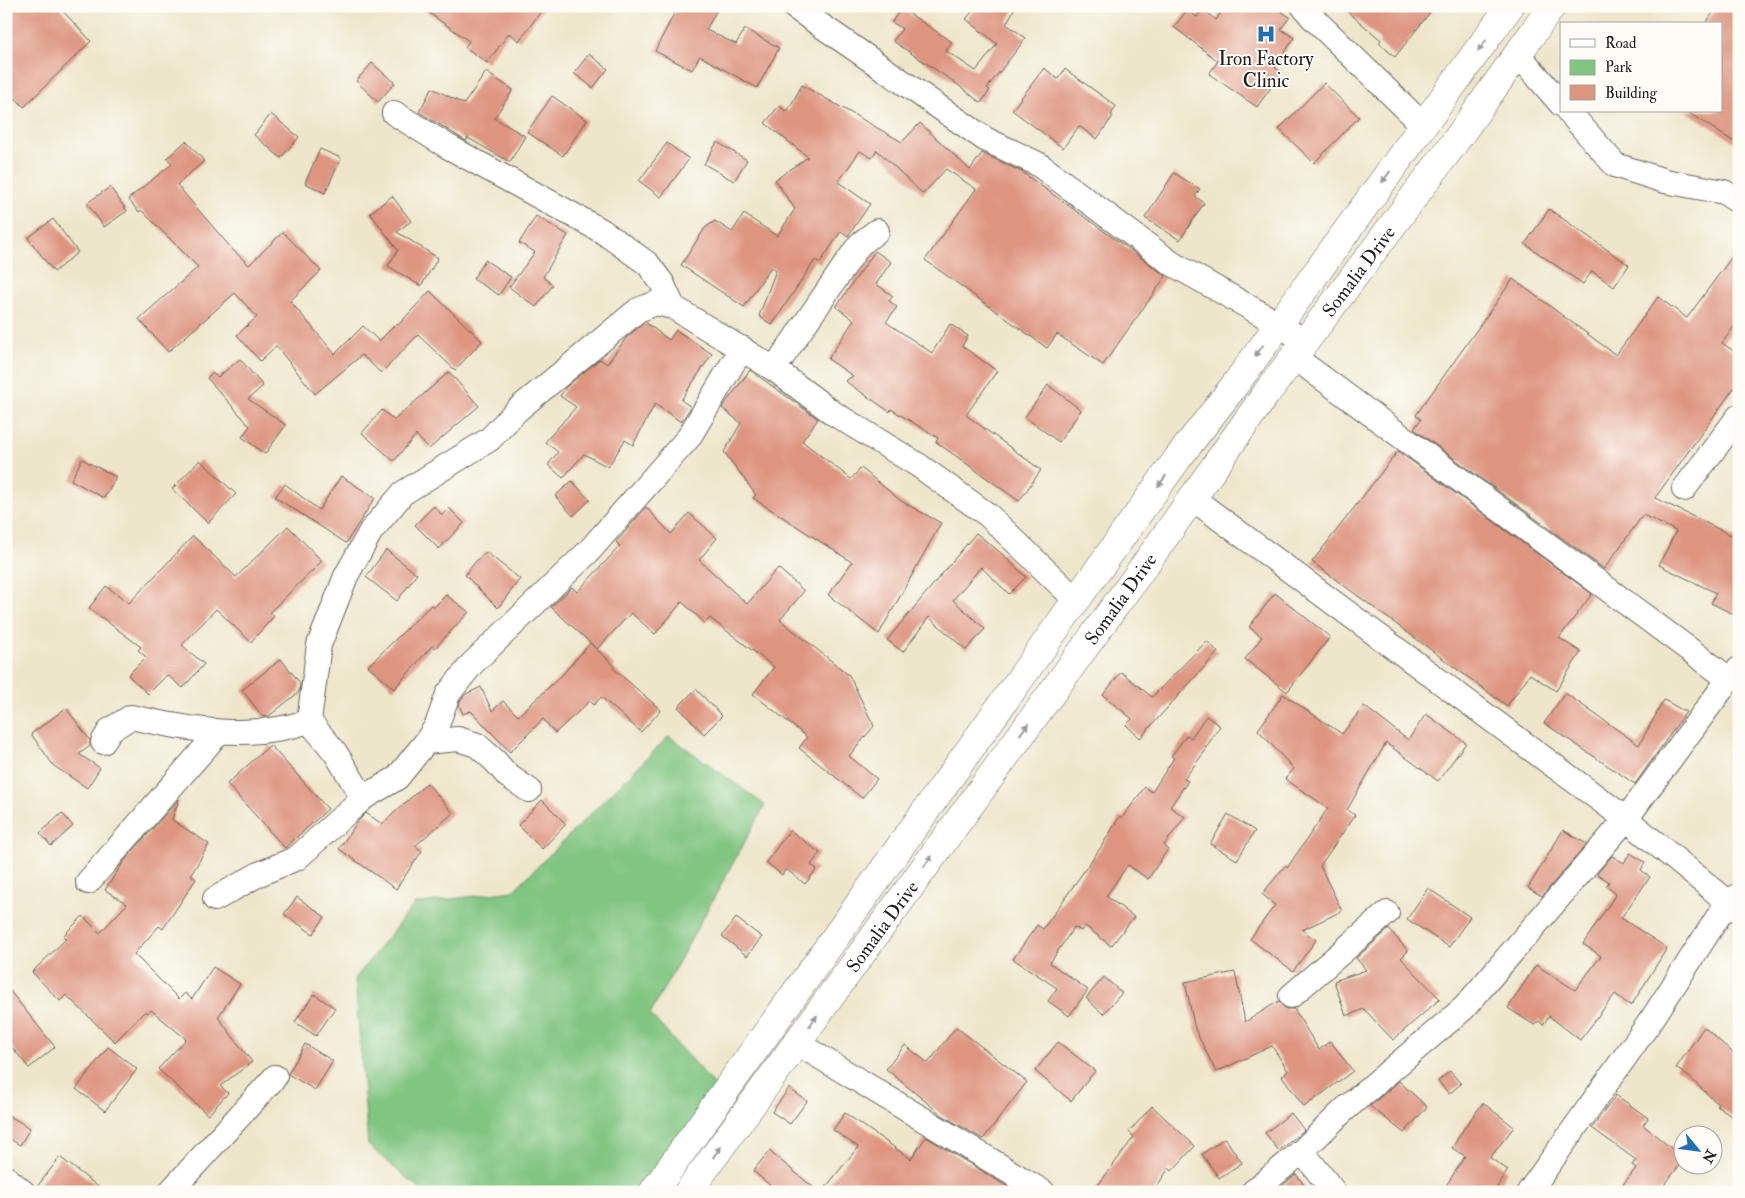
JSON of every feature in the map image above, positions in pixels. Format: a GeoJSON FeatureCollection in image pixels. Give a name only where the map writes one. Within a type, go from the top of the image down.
{"type":"FeatureCollection","features":[{"type":"Feature","properties":{"kind":"main road","name":"Somalia Drive"},"geometry":{"type":"LineString","coordinates":[[653,1192],[1178,458],[1279,324],[1510,6]]}},
{"type":"Feature","properties":{"kind":"main road","name":"Somalia Drive"},"geometry":{"type":"LineString","coordinates":[[688,1192],[1552,6]]}},
{"type":"Feature","properties":{"kind":"street"},"geometry":{"type":"LineString","coordinates":[[793,6],[985,139],[1038,164],[1171,263],[1279,324],[1300,350],[1734,674],[1626,819],[1464,1008],[1344,1110],[1302,1151],[1253,1192]]}},
{"type":"Feature","properties":{"kind":"street"},"geometry":{"type":"LineString","coordinates":[[1303,6],[1312,18],[1424,126]]}},
{"type":"Feature","properties":{"kind":"street"},"geometry":{"type":"LineString","coordinates":[[1518,54],[1560,103]]}},
{"type":"Feature","properties":{"kind":"street"},"geometry":{"type":"LineString","coordinates":[[1569,112],[1614,165],[1665,181],[1724,192],[1739,202]]}},
{"type":"Feature","properties":{"kind":"street"},"geometry":{"type":"LineString","coordinates":[[394,113],[447,146],[602,231],[648,264],[662,283],[673,307]]}},
{"type":"Feature","properties":{"kind":"street"},"geometry":{"type":"LineString","coordinates":[[774,369],[859,245],[876,231]]}},
{"type":"Feature","properties":{"kind":"street"},"geometry":{"type":"LineString","coordinates":[[364,798],[335,752],[309,722],[319,645],[346,576],[371,531],[403,493],[490,439],[516,411],[638,310],[656,303],[673,307],[742,348],[774,369],[833,414],[918,465],[988,515],[1076,600]]}},
{"type":"Feature","properties":{"kind":"street"},"geometry":{"type":"LineString","coordinates":[[215,899],[259,874],[297,858],[364,798],[396,778],[438,725],[448,694],[472,664],[589,551],[689,436],[742,348]]}},
{"type":"Feature","properties":{"kind":"street"},"geometry":{"type":"LineString","coordinates":[[1684,489],[1739,416]]}},
{"type":"Feature","properties":{"kind":"street"},"geometry":{"type":"LineString","coordinates":[[1192,498],[1626,819],[1735,903],[1529,1192]]}},
{"type":"Feature","properties":{"kind":"street"},"geometry":{"type":"LineString","coordinates":[[104,742],[110,730],[131,717],[219,732],[273,730],[309,722]]}},
{"type":"Feature","properties":{"kind":"street"},"geometry":{"type":"LineString","coordinates":[[88,882],[219,732]]}},
{"type":"Feature","properties":{"kind":"street"},"geometry":{"type":"LineString","coordinates":[[426,742],[458,739],[477,745],[508,776],[529,790]]}},
{"type":"Feature","properties":{"kind":"street"},"geometry":{"type":"LineString","coordinates":[[1291,996],[1387,912]]}},
{"type":"Feature","properties":{"kind":"street"},"geometry":{"type":"LineString","coordinates":[[797,1043],[1043,1192]]}},
{"type":"Feature","properties":{"kind":"street"},"geometry":{"type":"LineString","coordinates":[[170,1192],[275,1076]]}},
{"type":"Feature","properties":{"kind":"street"},"geometry":{"type":"LineString","coordinates":[[1302,1151],[1334,1192]]}},
{"type":"Feature","properties":{"kind":"street"},"geometry":{"type":"LineString","coordinates":[[6,1178],[23,1192]]}},
{"type":"Feature","properties":{"kind":"green space"},"geometry":{"type":"Polygon","coordinates":[[[669,736],[765,805],[650,1014],[723,1095],[653,1192],[423,1192],[368,1145],[355,979],[414,904],[513,891],[669,736]]]}},
{"type":"Feature","properties":{"kind":"building"},"geometry":{"type":"Polygon","coordinates":[[[6,6],[58,6],[91,41],[24,107],[6,88],[6,6]]]}},
{"type":"Feature","properties":{"kind":"building"},"geometry":{"type":"Polygon","coordinates":[[[419,6],[545,6],[519,41],[509,33],[487,63],[465,47],[469,41],[419,6]]]}},
{"type":"Feature","properties":{"kind":"building"},"geometry":{"type":"Polygon","coordinates":[[[678,6],[719,6],[706,30],[736,44],[745,29],[779,48],[757,88],[700,56],[692,70],[655,51],[678,6]]]}},
{"type":"Feature","properties":{"kind":"building"},"geometry":{"type":"Polygon","coordinates":[[[977,6],[1016,6],[1006,24],[1026,38],[987,88],[990,90],[981,103],[957,84],[893,41],[902,29],[892,22],[901,8],[952,42],[946,51],[976,71],[997,44],[966,19],[977,6]]]}},
{"type":"Feature","properties":{"kind":"building"},"geometry":{"type":"Polygon","coordinates":[[[1225,6],[1273,6],[1290,17],[1281,29],[1294,38],[1275,68],[1282,72],[1257,107],[1209,74],[1218,61],[1174,27],[1187,10],[1197,17],[1203,9],[1216,20],[1225,6]]]}},
{"type":"Feature","properties":{"kind":"building"},"geometry":{"type":"Polygon","coordinates":[[[1341,6],[1435,6],[1395,57],[1379,43],[1381,40],[1341,6]]]}},
{"type":"Feature","properties":{"kind":"building"},"geometry":{"type":"Polygon","coordinates":[[[1718,6],[1739,6],[1739,145],[1688,112],[1722,112],[1722,22],[1706,22],[1718,6]]]}},
{"type":"Feature","properties":{"kind":"building"},"geometry":{"type":"Polygon","coordinates":[[[589,54],[608,69],[593,88],[574,73],[589,54]]]}},
{"type":"Feature","properties":{"kind":"building"},"geometry":{"type":"Polygon","coordinates":[[[372,63],[395,83],[378,102],[356,81],[372,63]]]}},
{"type":"Feature","properties":{"kind":"building"},"geometry":{"type":"Polygon","coordinates":[[[1044,68],[1058,79],[1065,69],[1116,106],[1111,115],[1113,116],[1097,139],[1079,126],[1063,148],[1012,110],[1044,68]]]}},
{"type":"Feature","properties":{"kind":"building"},"geometry":{"type":"Polygon","coordinates":[[[486,72],[513,90],[494,118],[525,136],[510,162],[468,138],[466,141],[419,112],[432,88],[464,104],[486,72]]]}},
{"type":"Feature","properties":{"kind":"building"},"geometry":{"type":"Polygon","coordinates":[[[1324,83],[1359,117],[1314,163],[1279,129],[1324,83]]]}},
{"type":"Feature","properties":{"kind":"building"},"geometry":{"type":"Polygon","coordinates":[[[802,85],[902,142],[920,123],[970,170],[982,153],[1022,172],[1166,276],[1103,365],[1057,334],[1047,348],[925,260],[976,189],[946,169],[923,194],[877,150],[872,158],[860,151],[838,182],[870,204],[848,236],[841,231],[820,263],[815,260],[772,325],[759,316],[776,270],[771,267],[744,307],[681,265],[705,228],[715,221],[732,232],[744,214],[777,236],[795,209],[775,180],[808,157],[765,123],[779,106],[787,112],[802,85]]]}},
{"type":"Feature","properties":{"kind":"building"},"geometry":{"type":"Polygon","coordinates":[[[552,96],[587,120],[563,156],[527,132],[552,96]]]}},
{"type":"Feature","properties":{"kind":"building"},"geometry":{"type":"Polygon","coordinates":[[[271,114],[299,137],[281,158],[254,135],[271,114]]]}},
{"type":"Feature","properties":{"kind":"building"},"geometry":{"type":"Polygon","coordinates":[[[186,141],[204,161],[177,185],[232,249],[249,265],[283,232],[321,271],[290,301],[335,354],[363,326],[379,341],[396,324],[398,325],[430,291],[482,341],[455,370],[418,335],[381,373],[362,355],[315,394],[276,346],[260,361],[237,335],[257,317],[235,293],[168,352],[139,319],[198,267],[141,210],[139,212],[128,199],[172,164],[167,158],[186,141]]]}},
{"type":"Feature","properties":{"kind":"building"},"geometry":{"type":"Polygon","coordinates":[[[717,142],[747,160],[734,181],[704,164],[717,142]]]}},
{"type":"Feature","properties":{"kind":"building"},"geometry":{"type":"Polygon","coordinates":[[[667,143],[689,159],[661,197],[639,181],[667,143]]]}},
{"type":"Feature","properties":{"kind":"building"},"geometry":{"type":"Polygon","coordinates":[[[320,149],[341,158],[325,193],[305,183],[320,149]]]}},
{"type":"Feature","properties":{"kind":"building"},"geometry":{"type":"Polygon","coordinates":[[[1174,173],[1200,189],[1195,196],[1204,203],[1180,240],[1145,218],[1174,173]]]}},
{"type":"Feature","properties":{"kind":"building"},"geometry":{"type":"Polygon","coordinates":[[[110,187],[127,211],[104,227],[87,203],[110,187]]]}},
{"type":"Feature","properties":{"kind":"building"},"geometry":{"type":"Polygon","coordinates":[[[392,196],[411,221],[397,232],[438,258],[421,286],[388,266],[398,250],[370,213],[392,196]]]}},
{"type":"Feature","properties":{"kind":"building"},"geometry":{"type":"Polygon","coordinates":[[[1549,209],[1629,265],[1614,287],[1592,271],[1583,284],[1525,244],[1549,209]]]}},
{"type":"Feature","properties":{"kind":"building"},"geometry":{"type":"Polygon","coordinates":[[[536,216],[568,235],[543,277],[553,285],[536,307],[509,287],[535,252],[519,243],[536,216]]]}},
{"type":"Feature","properties":{"kind":"building"},"geometry":{"type":"Polygon","coordinates":[[[53,219],[78,252],[54,272],[28,238],[53,219]]]}},
{"type":"Feature","properties":{"kind":"building"},"geometry":{"type":"Polygon","coordinates":[[[1739,247],[1739,320],[1722,343],[1739,355],[1739,381],[1655,498],[1739,539],[1739,617],[1711,603],[1716,593],[1659,565],[1676,531],[1643,515],[1604,569],[1414,429],[1421,419],[1416,415],[1513,279],[1616,355],[1658,297],[1687,318],[1739,247]]]}},
{"type":"Feature","properties":{"kind":"building"},"geometry":{"type":"Polygon","coordinates":[[[875,251],[891,262],[876,284],[893,296],[889,301],[897,307],[886,322],[932,353],[950,324],[968,336],[962,346],[997,371],[966,415],[1041,470],[1019,501],[936,442],[938,438],[891,409],[890,412],[845,381],[853,376],[828,359],[854,320],[836,307],[875,251]]]}},
{"type":"Feature","properties":{"kind":"building"},"geometry":{"type":"Polygon","coordinates":[[[485,260],[511,277],[499,295],[473,279],[485,260]]]}},
{"type":"Feature","properties":{"kind":"building"},"geometry":{"type":"Polygon","coordinates":[[[645,322],[669,340],[676,330],[712,354],[681,400],[691,407],[681,422],[655,404],[633,445],[625,440],[608,467],[584,454],[563,478],[548,465],[558,452],[545,442],[576,407],[560,396],[567,386],[600,359],[607,364],[626,338],[645,322]]]}},
{"type":"Feature","properties":{"kind":"building"},"geometry":{"type":"Polygon","coordinates":[[[240,359],[263,386],[248,399],[286,425],[265,454],[242,437],[250,426],[207,378],[212,373],[218,377],[240,359]]]}},
{"type":"Feature","properties":{"kind":"building"},"geometry":{"type":"Polygon","coordinates":[[[750,370],[818,419],[802,441],[851,479],[861,468],[901,501],[941,523],[879,634],[828,595],[852,562],[753,498],[756,495],[724,452],[741,423],[722,408],[750,370]]]}},
{"type":"Feature","properties":{"kind":"building"},"geometry":{"type":"Polygon","coordinates":[[[449,372],[479,406],[429,449],[416,435],[394,461],[362,433],[382,410],[394,420],[449,372]]]}},
{"type":"Feature","properties":{"kind":"building"},"geometry":{"type":"Polygon","coordinates":[[[1048,385],[1081,410],[1059,442],[1025,417],[1048,385]]]}},
{"type":"Feature","properties":{"kind":"building"},"geometry":{"type":"Polygon","coordinates":[[[1398,451],[1592,594],[1559,638],[1581,652],[1556,691],[1530,674],[1507,706],[1312,562],[1398,451]]]}},
{"type":"Feature","properties":{"kind":"building"},"geometry":{"type":"Polygon","coordinates":[[[82,459],[116,477],[104,498],[71,480],[82,459]]]}},
{"type":"Feature","properties":{"kind":"building"},"geometry":{"type":"Polygon","coordinates":[[[200,460],[236,494],[208,523],[172,489],[200,460]]]}},
{"type":"Feature","properties":{"kind":"building"},"geometry":{"type":"Polygon","coordinates":[[[341,476],[375,498],[346,543],[275,497],[285,484],[319,510],[341,476]]]}},
{"type":"Feature","properties":{"kind":"building"},"geometry":{"type":"Polygon","coordinates":[[[572,481],[590,500],[573,516],[555,496],[572,481]]]}},
{"type":"Feature","properties":{"kind":"building"},"geometry":{"type":"Polygon","coordinates":[[[434,506],[442,515],[449,508],[464,523],[439,549],[415,525],[434,506]]]}},
{"type":"Feature","properties":{"kind":"building"},"geometry":{"type":"Polygon","coordinates":[[[646,507],[671,534],[689,513],[717,538],[699,560],[747,604],[778,568],[804,591],[780,620],[849,675],[874,726],[849,756],[877,779],[862,798],[799,748],[807,737],[753,694],[774,667],[710,618],[705,623],[682,602],[655,634],[631,613],[597,649],[551,607],[572,587],[577,592],[620,546],[616,542],[646,507]]]}},
{"type":"Feature","properties":{"kind":"building"},"geometry":{"type":"Polygon","coordinates":[[[288,526],[322,561],[270,612],[274,616],[251,642],[216,609],[182,645],[204,664],[183,688],[167,675],[148,694],[128,675],[146,657],[138,650],[141,647],[89,608],[106,586],[129,603],[193,536],[236,577],[288,526]]]}},
{"type":"Feature","properties":{"kind":"building"},"geometry":{"type":"Polygon","coordinates":[[[976,533],[1001,553],[1026,577],[1009,594],[981,567],[953,600],[985,629],[966,650],[929,617],[903,652],[887,640],[976,533]]]}},
{"type":"Feature","properties":{"kind":"building"},"geometry":{"type":"Polygon","coordinates":[[[386,550],[417,574],[397,601],[366,577],[386,550]]]}},
{"type":"Feature","properties":{"kind":"building"},"geometry":{"type":"Polygon","coordinates":[[[486,552],[520,579],[498,608],[465,575],[486,552]]]}},
{"type":"Feature","properties":{"kind":"building"},"geometry":{"type":"Polygon","coordinates":[[[1275,593],[1330,637],[1287,692],[1245,659],[1262,637],[1249,627],[1275,593]]]}},
{"type":"Feature","properties":{"kind":"building"},"geometry":{"type":"Polygon","coordinates":[[[446,595],[469,612],[435,648],[432,646],[394,689],[368,666],[432,604],[434,607],[446,595]]]}},
{"type":"Feature","properties":{"kind":"building"},"geometry":{"type":"Polygon","coordinates":[[[1207,641],[1218,652],[1140,738],[1126,725],[1132,719],[1103,695],[1121,672],[1152,697],[1207,641]]]}},
{"type":"Feature","properties":{"kind":"building"},"geometry":{"type":"Polygon","coordinates":[[[590,643],[615,666],[613,668],[661,710],[641,732],[601,697],[594,705],[590,701],[555,733],[543,719],[510,752],[471,711],[463,714],[459,705],[460,701],[466,694],[481,687],[492,711],[503,701],[518,716],[562,675],[590,643]]]}},
{"type":"Feature","properties":{"kind":"building"},"geometry":{"type":"Polygon","coordinates":[[[281,659],[300,683],[299,692],[269,716],[263,717],[242,690],[281,659]]]}},
{"type":"Feature","properties":{"kind":"building"},"geometry":{"type":"Polygon","coordinates":[[[696,689],[722,716],[704,734],[678,707],[696,689]]]}},
{"type":"Feature","properties":{"kind":"building"},"geometry":{"type":"Polygon","coordinates":[[[1565,693],[1639,745],[1664,700],[1686,712],[1635,784],[1544,723],[1565,693]]]}},
{"type":"Feature","properties":{"kind":"building"},"geometry":{"type":"Polygon","coordinates":[[[1283,694],[1342,734],[1364,706],[1408,740],[1426,714],[1466,743],[1438,781],[1386,743],[1347,810],[1355,815],[1320,866],[1342,911],[1302,930],[1316,940],[1293,971],[1250,939],[1275,905],[1262,894],[1285,866],[1287,868],[1328,808],[1285,779],[1294,769],[1258,730],[1283,694]]]}},
{"type":"Feature","properties":{"kind":"building"},"geometry":{"type":"Polygon","coordinates":[[[66,708],[90,740],[90,746],[79,754],[100,768],[87,788],[54,766],[31,734],[66,708]]]}},
{"type":"Feature","properties":{"kind":"building"},"geometry":{"type":"Polygon","coordinates":[[[1206,716],[1220,726],[1206,750],[1184,779],[1188,781],[1170,807],[1185,817],[1164,845],[1168,849],[1148,879],[1128,865],[1106,896],[1134,917],[1111,946],[1085,926],[1081,931],[1074,927],[1050,963],[1088,990],[1069,1016],[1048,1001],[1057,988],[1013,959],[1037,925],[1043,929],[1101,847],[1120,816],[1122,818],[1145,787],[1152,792],[1174,758],[1171,756],[1187,735],[1191,738],[1206,716]]]}},
{"type":"Feature","properties":{"kind":"building"},"geometry":{"type":"Polygon","coordinates":[[[270,745],[328,809],[285,848],[227,784],[270,745]]]}},
{"type":"Feature","properties":{"kind":"building"},"geometry":{"type":"Polygon","coordinates":[[[427,783],[453,813],[415,846],[422,851],[396,889],[339,849],[358,821],[366,813],[382,824],[427,783]]]}},
{"type":"Feature","properties":{"kind":"building"},"geometry":{"type":"Polygon","coordinates":[[[179,799],[172,820],[209,844],[191,875],[196,879],[163,929],[159,926],[134,954],[179,999],[185,993],[192,999],[213,967],[240,984],[218,1017],[252,1062],[220,1086],[228,1093],[208,1115],[158,1069],[186,1039],[151,1010],[148,1013],[145,1011],[115,1042],[66,995],[60,1001],[32,972],[66,939],[63,936],[83,916],[100,933],[127,904],[105,890],[124,861],[179,799]]]}},
{"type":"Feature","properties":{"kind":"building"},"geometry":{"type":"Polygon","coordinates":[[[542,800],[566,824],[542,849],[518,825],[542,800]]]}},
{"type":"Feature","properties":{"kind":"building"},"geometry":{"type":"Polygon","coordinates":[[[62,813],[73,826],[51,846],[40,833],[62,813]]]}},
{"type":"Feature","properties":{"kind":"building"},"geometry":{"type":"Polygon","coordinates":[[[1228,814],[1255,831],[1237,860],[1210,844],[1228,814]]]}},
{"type":"Feature","properties":{"kind":"building"},"geometry":{"type":"Polygon","coordinates":[[[790,830],[820,853],[811,865],[817,869],[805,884],[786,869],[782,875],[766,862],[790,830]]]}},
{"type":"Feature","properties":{"kind":"building"},"geometry":{"type":"Polygon","coordinates":[[[1563,830],[1587,844],[1542,896],[1528,888],[1563,830]]]}},
{"type":"Feature","properties":{"kind":"building"},"geometry":{"type":"Polygon","coordinates":[[[1630,853],[1645,862],[1641,870],[1650,877],[1621,918],[1667,948],[1631,1006],[1615,994],[1580,1040],[1549,1016],[1543,1025],[1539,1021],[1534,1025],[1508,1008],[1536,965],[1575,990],[1601,956],[1583,944],[1616,894],[1606,886],[1609,882],[1597,874],[1612,856],[1624,863],[1630,853]]]}},
{"type":"Feature","properties":{"kind":"building"},"geometry":{"type":"Polygon","coordinates":[[[1428,888],[1470,917],[1449,947],[1407,919],[1428,888]]]}},
{"type":"Feature","properties":{"kind":"building"},"geometry":{"type":"Polygon","coordinates":[[[297,897],[325,917],[313,934],[284,914],[297,897]]]}},
{"type":"Feature","properties":{"kind":"building"},"geometry":{"type":"Polygon","coordinates":[[[736,918],[762,937],[747,956],[722,936],[736,918]]]}},
{"type":"Feature","properties":{"kind":"building"},"geometry":{"type":"Polygon","coordinates":[[[1389,929],[1408,951],[1401,958],[1440,999],[1393,1040],[1364,1009],[1346,1016],[1334,981],[1366,970],[1356,958],[1389,929]]]}},
{"type":"Feature","properties":{"kind":"building"},"geometry":{"type":"Polygon","coordinates":[[[1235,972],[1245,1022],[1279,1001],[1286,1009],[1294,1009],[1319,1050],[1330,1041],[1353,1071],[1304,1107],[1282,1076],[1288,1071],[1272,1046],[1216,1072],[1195,1029],[1185,982],[1235,972]]]}},
{"type":"Feature","properties":{"kind":"building"},"geometry":{"type":"Polygon","coordinates":[[[1104,977],[1122,993],[1103,1014],[1086,998],[1104,977]]]}},
{"type":"Feature","properties":{"kind":"building"},"geometry":{"type":"Polygon","coordinates":[[[6,986],[55,1047],[29,1068],[6,1040],[6,986]]]}},
{"type":"Feature","properties":{"kind":"building"},"geometry":{"type":"Polygon","coordinates":[[[314,994],[335,1008],[316,1036],[295,1022],[314,994]]]}},
{"type":"Feature","properties":{"kind":"building"},"geometry":{"type":"Polygon","coordinates":[[[956,1027],[1027,1082],[983,1139],[942,1115],[886,1069],[905,1045],[928,1063],[956,1027]]]}},
{"type":"Feature","properties":{"kind":"building"},"geometry":{"type":"Polygon","coordinates":[[[1704,1027],[1739,1058],[1739,1122],[1717,1106],[1718,1104],[1689,1077],[1676,1068],[1704,1027]]]}},
{"type":"Feature","properties":{"kind":"building"},"geometry":{"type":"Polygon","coordinates":[[[1058,1042],[1095,1071],[1071,1101],[1035,1071],[1058,1042]]]}},
{"type":"Feature","properties":{"kind":"building"},"geometry":{"type":"Polygon","coordinates":[[[305,1044],[333,1061],[315,1090],[288,1074],[305,1044]]]}},
{"type":"Feature","properties":{"kind":"building"},"geometry":{"type":"Polygon","coordinates":[[[108,1047],[137,1069],[105,1111],[76,1089],[108,1047]]]}},
{"type":"Feature","properties":{"kind":"building"},"geometry":{"type":"Polygon","coordinates":[[[1450,1071],[1461,1084],[1449,1094],[1438,1081],[1450,1071]]]}},
{"type":"Feature","properties":{"kind":"building"},"geometry":{"type":"Polygon","coordinates":[[[1399,1081],[1427,1107],[1404,1133],[1370,1106],[1399,1081]]]}},
{"type":"Feature","properties":{"kind":"building"},"geometry":{"type":"Polygon","coordinates":[[[789,1088],[807,1101],[790,1124],[772,1112],[789,1088]]]}},
{"type":"Feature","properties":{"kind":"building"},"geometry":{"type":"Polygon","coordinates":[[[1616,1095],[1648,1118],[1643,1125],[1672,1149],[1672,1175],[1659,1192],[1617,1192],[1636,1168],[1632,1165],[1636,1160],[1592,1128],[1616,1095]]]}},
{"type":"Feature","properties":{"kind":"building"},"geometry":{"type":"Polygon","coordinates":[[[1483,1103],[1514,1127],[1490,1158],[1508,1170],[1494,1192],[1442,1192],[1465,1156],[1452,1148],[1483,1103]]]}},
{"type":"Feature","properties":{"kind":"building"},"geometry":{"type":"Polygon","coordinates":[[[1152,1106],[1195,1146],[1172,1171],[1169,1168],[1153,1192],[1093,1192],[1134,1137],[1129,1132],[1152,1106]]]}},
{"type":"Feature","properties":{"kind":"building"},"geometry":{"type":"Polygon","coordinates":[[[845,1113],[911,1159],[926,1137],[1016,1192],[822,1192],[858,1147],[833,1130],[845,1113]]]}},
{"type":"Feature","properties":{"kind":"building"},"geometry":{"type":"Polygon","coordinates":[[[1291,1113],[1304,1130],[1279,1151],[1265,1133],[1291,1113]]]}},
{"type":"Feature","properties":{"kind":"building"},"geometry":{"type":"Polygon","coordinates":[[[6,1114],[30,1128],[20,1145],[6,1137],[6,1114]]]}},
{"type":"Feature","properties":{"kind":"building"},"geometry":{"type":"Polygon","coordinates":[[[1225,1138],[1242,1163],[1219,1178],[1202,1154],[1225,1138]]]}},
{"type":"Feature","properties":{"kind":"building"},"geometry":{"type":"Polygon","coordinates":[[[769,1151],[819,1192],[778,1192],[753,1171],[769,1151]]]}},
{"type":"Feature","properties":{"kind":"building"},"geometry":{"type":"Polygon","coordinates":[[[60,1157],[105,1192],[36,1192],[36,1188],[60,1157]]]}},
{"type":"Feature","properties":{"kind":"building"},"geometry":{"type":"Polygon","coordinates":[[[1296,1174],[1309,1192],[1275,1192],[1296,1174]]]}},
{"type":"Feature","properties":{"kind":"place","name":"Iron Factory Clinic"},"geometry":{"type":"Point","coordinates":[1266,34]}}]}
